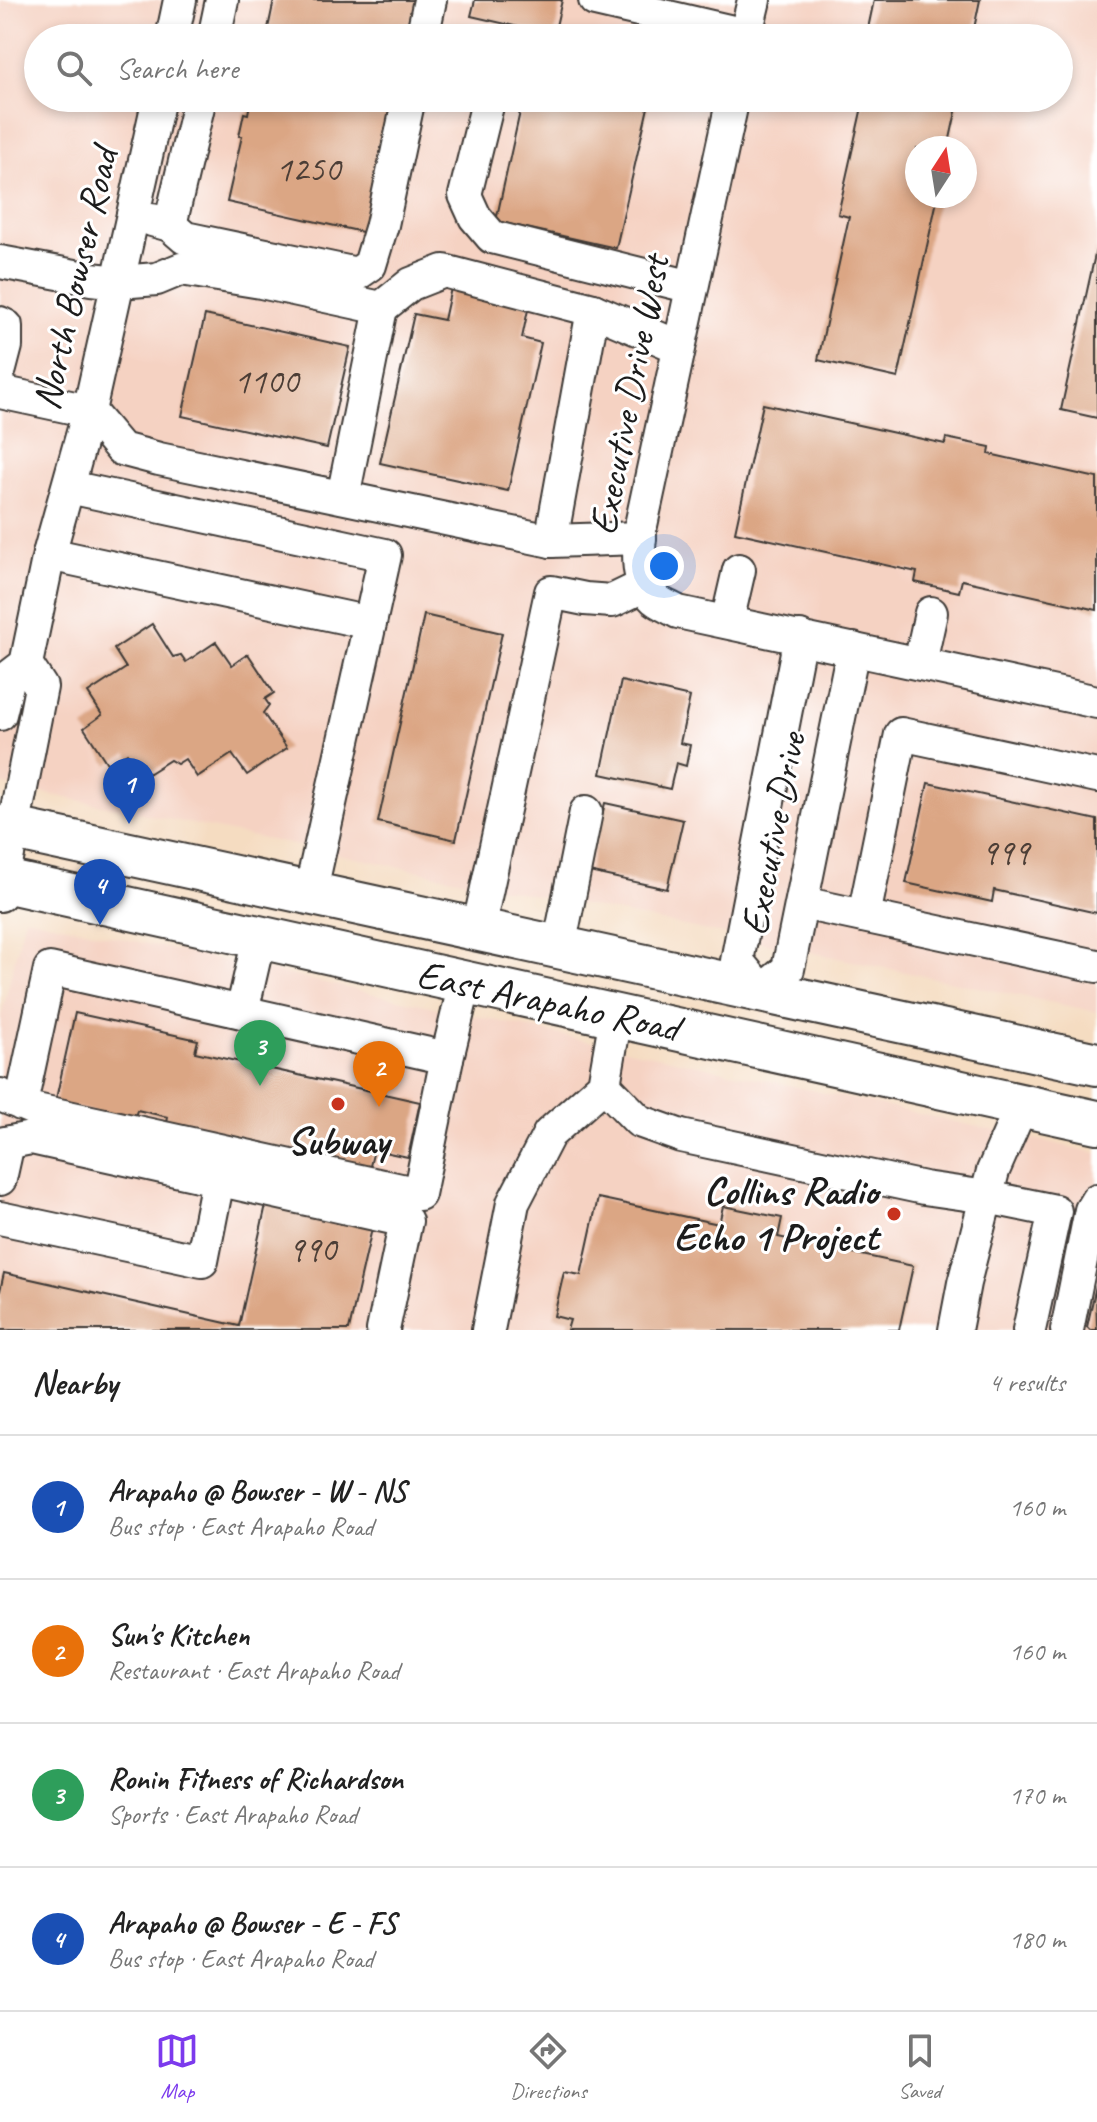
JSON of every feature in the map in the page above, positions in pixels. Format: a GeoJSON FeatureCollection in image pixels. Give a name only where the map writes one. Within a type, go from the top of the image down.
{"type":"FeatureCollection","features":[{"type":"Feature","properties":{"kind":"main road","name":"East Arapaho Road"},"geometry":{"type":"LineString","coordinates":[[7,827],[1097,1064]]}},
{"type":"Feature","properties":{"kind":"main road"},"geometry":{"type":"LineString","coordinates":[[259,938],[269,885]]}},
{"type":"Feature","properties":{"kind":"main road","name":"East Arapaho Road"},"geometry":{"type":"LineString","coordinates":[[1,886],[259,938],[1097,1122]]}},
{"type":"Feature","properties":{"kind":"main road"},"geometry":{"type":"LineString","coordinates":[[750,1045],[762,991]]}},
{"type":"Feature","properties":{"kind":"main road"},"geometry":{"type":"LineString","coordinates":[[1022,1105],[1034,1050]]}},
{"type":"Feature","properties":{"kind":"street"},"geometry":{"type":"LineString","coordinates":[[175,24],[180,0]]}},
{"type":"Feature","properties":{"kind":"street"},"geometry":{"type":"LineString","coordinates":[[217,24],[222,0]]}},
{"type":"Feature","properties":{"kind":"street"},"geometry":{"type":"LineString","coordinates":[[425,24],[430,0]]}},
{"type":"Feature","properties":{"kind":"street"},"geometry":{"type":"LineString","coordinates":[[595,0],[693,24]]}},
{"type":"Feature","properties":{"kind":"street"},"geometry":{"type":"LineString","coordinates":[[749,24],[754,0]]}},
{"type":"Feature","properties":{"kind":"street","name":"North Bowser Road"},"geometry":{"type":"LineString","coordinates":[[0,714],[9,677],[26,664],[49,554],[89,411],[156,112]]}},
{"type":"Feature","properties":{"kind":"street"},"geometry":{"type":"LineString","coordinates":[[170,225],[197,112]]}},
{"type":"Feature","properties":{"kind":"street"},"geometry":{"type":"LineString","coordinates":[[132,216],[170,225],[185,238],[357,274],[370,265],[378,239],[406,112]]}},
{"type":"Feature","properties":{"kind":"street"},"geometry":{"type":"LineString","coordinates":[[486,112],[465,195],[475,217],[492,237],[692,287]]}},
{"type":"Feature","properties":{"kind":"street","name":"Executive Drive West"},"geometry":{"type":"LineString","coordinates":[[730,112],[640,538],[638,560],[641,580],[655,599],[678,612],[1097,702]]}},
{"type":"Feature","properties":{"kind":"street"},"geometry":{"type":"LineString","coordinates":[[0,262],[119,282],[157,279],[181,269],[261,282],[381,308]]}},
{"type":"Feature","properties":{"kind":"street"},"geometry":{"type":"LineString","coordinates":[[343,497],[381,308],[411,284],[444,271],[593,310],[679,347]]}},
{"type":"Feature","properties":{"kind":"street"},"geometry":{"type":"LineString","coordinates":[[551,541],[593,310]]}},
{"type":"Feature","properties":{"kind":"street"},"geometry":{"type":"LineString","coordinates":[[0,323],[6,326],[6,346],[0,369]]}},
{"type":"Feature","properties":{"kind":"street"},"geometry":{"type":"LineString","coordinates":[[0,392],[89,411],[121,449],[159,459],[551,541],[640,538]]}},
{"type":"Feature","properties":{"kind":"street"},"geometry":{"type":"LineString","coordinates":[[69,487],[385,555],[310,894]]}},
{"type":"Feature","properties":{"kind":"street"},"geometry":{"type":"LineString","coordinates":[[49,554],[370,623]]}},
{"type":"Feature","properties":{"kind":"street"},"geometry":{"type":"LineString","coordinates":[[727,622],[739,570]]}},
{"type":"Feature","properties":{"kind":"street"},"geometry":{"type":"LineString","coordinates":[[478,930],[551,592],[612,601],[645,585]]}},
{"type":"Feature","properties":{"kind":"street"},"geometry":{"type":"LineString","coordinates":[[920,663],[931,613]]}},
{"type":"Feature","properties":{"kind":"street","name":"Executive Drive"},"geometry":{"type":"LineString","coordinates":[[800,637],[737,961],[762,991],[788,969],[853,649]]}},
{"type":"Feature","properties":{"kind":"street"},"geometry":{"type":"LineString","coordinates":[[1,886],[7,827],[41,687],[26,664]]}},
{"type":"Feature","properties":{"kind":"street"},"geometry":{"type":"LineString","coordinates":[[864,916],[901,734],[1097,776]]}},
{"type":"Feature","properties":{"kind":"street"},"geometry":{"type":"LineString","coordinates":[[559,947],[586,812]]}},
{"type":"Feature","properties":{"kind":"street"},"geometry":{"type":"LineString","coordinates":[[802,903],[1097,966]]}},
{"type":"Feature","properties":{"kind":"street"},"geometry":{"type":"LineString","coordinates":[[242,1012],[259,938]]}},
{"type":"Feature","properties":{"kind":"street"},"geometry":{"type":"LineString","coordinates":[[447,1058],[50,969],[10,1099],[36,1110],[419,1194],[465,983]]}},
{"type":"Feature","properties":{"kind":"street"},"geometry":{"type":"LineString","coordinates":[[488,1330],[513,1203],[549,1134],[604,1085],[616,1016]]}},
{"type":"Feature","properties":{"kind":"street"},"geometry":{"type":"LineString","coordinates":[[604,1085],[639,1121],[681,1136],[924,1188],[1055,1211],[1029,1330]]}},
{"type":"Feature","properties":{"kind":"street"},"geometry":{"type":"LineString","coordinates":[[955,1330],[993,1171],[1022,1105]]}},
{"type":"Feature","properties":{"kind":"street"},"geometry":{"type":"LineString","coordinates":[[0,1179],[4,1143],[31,1138],[406,1221],[383,1330]]}},
{"type":"Feature","properties":{"kind":"street"},"geometry":{"type":"LineString","coordinates":[[0,1218],[202,1261],[218,1180]]}},
{"type":"Feature","properties":{"kind":"street"},"geometry":{"type":"LineString","coordinates":[[1067,1330],[1096,1198]]}},
{"type":"Feature","properties":{"kind":"shaded area"},"geometry":{"type":"Polygon","coordinates":[[[0,0],[1097,0],[1097,1012],[0,784],[0,0]]]}},
{"type":"Feature","properties":{"kind":"shaded area"},"geometry":{"type":"Polygon","coordinates":[[[25,917],[1097,1153],[1097,1330],[0,1330],[0,1020],[25,917]]]}},
{"type":"Feature","properties":{"kind":"building"},"geometry":{"type":"Polygon","coordinates":[[[274,0],[420,0],[414,24],[269,24],[274,0]]]}},
{"type":"Feature","properties":{"kind":"building"},"geometry":{"type":"Polygon","coordinates":[[[475,0],[562,0],[557,24],[506,24],[471,16],[475,0]]]}},
{"type":"Feature","properties":{"kind":"building"},"geometry":{"type":"Polygon","coordinates":[[[874,0],[980,0],[975,24],[869,24],[874,0]]]}},
{"type":"Feature","properties":{"kind":"building"},"geometry":{"type":"Polygon","coordinates":[[[395,112],[367,233],[227,202],[244,113],[395,112]]]}},
{"type":"Feature","properties":{"kind":"building"},"geometry":{"type":"Polygon","coordinates":[[[520,112],[647,112],[616,248],[496,221],[520,112]]]}},
{"type":"Feature","properties":{"kind":"building"},"geometry":{"type":"Polygon","coordinates":[[[861,112],[956,112],[951,136],[905,136],[905,208],[935,208],[898,378],[818,360],[849,217],[838,214],[861,112]]]}},
{"type":"Feature","properties":{"kind":"building"},"geometry":{"type":"Polygon","coordinates":[[[1097,250],[1097,418],[1061,410],[1097,250]]]}},
{"type":"Feature","properties":{"kind":"building"},"geometry":{"type":"Polygon","coordinates":[[[451,288],[529,305],[522,338],[541,343],[508,491],[380,463],[414,314],[444,320],[451,288]]]}},
{"type":"Feature","properties":{"kind":"building"},"geometry":{"type":"Polygon","coordinates":[[[205,315],[350,347],[327,448],[182,416],[205,315]]]}},
{"type":"Feature","properties":{"kind":"building"},"geometry":{"type":"Polygon","coordinates":[[[763,404],[945,444],[946,438],[990,447],[989,454],[1097,478],[1097,610],[962,580],[959,592],[915,582],[917,572],[735,532],[763,404]]]}},
{"type":"Feature","properties":{"kind":"building"},"geometry":{"type":"Polygon","coordinates":[[[424,615],[502,633],[456,840],[378,822],[424,615]]]}},
{"type":"Feature","properties":{"kind":"building"},"geometry":{"type":"Polygon","coordinates":[[[152,624],[173,657],[181,655],[186,662],[216,642],[232,665],[248,654],[274,693],[265,699],[269,705],[263,713],[287,748],[247,775],[232,754],[197,777],[185,759],[177,764],[170,760],[143,777],[127,753],[108,765],[84,728],[102,715],[88,693],[126,668],[114,649],[152,624]]]}},
{"type":"Feature","properties":{"kind":"building"},"geometry":{"type":"Polygon","coordinates":[[[621,681],[690,697],[680,743],[690,745],[686,766],[676,763],[670,789],[601,774],[621,681]]]}},
{"type":"Feature","properties":{"kind":"building"},"geometry":{"type":"Polygon","coordinates":[[[928,783],[1097,820],[1097,913],[994,890],[992,902],[906,883],[928,783]]]}},
{"type":"Feature","properties":{"kind":"building"},"geometry":{"type":"Polygon","coordinates":[[[605,803],[683,820],[667,889],[589,872],[605,803]]]}},
{"type":"Feature","properties":{"kind":"building"},"geometry":{"type":"Polygon","coordinates":[[[75,1013],[198,1040],[195,1052],[420,1102],[408,1157],[374,1150],[368,1174],[166,1129],[168,1117],[137,1110],[134,1121],[55,1103],[75,1013]]]}},
{"type":"Feature","properties":{"kind":"building"},"geometry":{"type":"Polygon","coordinates":[[[598,1198],[719,1224],[723,1206],[782,1218],[778,1237],[913,1266],[899,1330],[567,1330],[570,1320],[554,1316],[564,1272],[581,1275],[598,1198]]]}},
{"type":"Feature","properties":{"kind":"building"},"geometry":{"type":"Polygon","coordinates":[[[267,1200],[373,1224],[349,1330],[0,1330],[0,1291],[4,1273],[239,1326],[267,1200]]]}},
{"type":"Feature","properties":{"kind":"building"},"geometry":{"type":"Polygon","coordinates":[[[1096,1286],[1097,1330],[1090,1330],[1087,1327],[1096,1286]]]}},
{"type":"Feature","properties":{"kind":"place","name":"Arapaho @ Bowser - W - NS"},"geometry":{"type":"Point","coordinates":[129,824]}},
{"type":"Feature","properties":{"kind":"place","name":"Arapaho @ Bowser - E - FS"},"geometry":{"type":"Point","coordinates":[100,925]}},
{"type":"Feature","properties":{"kind":"place","name":"Ronin Fitness of Richardson"},"geometry":{"type":"Point","coordinates":[260,1086]}},
{"type":"Feature","properties":{"kind":"place","name":"Subway"},"geometry":{"type":"Point","coordinates":[338,1104]}},
{"type":"Feature","properties":{"kind":"place","name":"Sun's Kitchen"},"geometry":{"type":"Point","coordinates":[379,1107]}},
{"type":"Feature","properties":{"kind":"place","name":"Collins Radio Echo 1 Project"},"geometry":{"type":"Point","coordinates":[894,1214]}}]}
